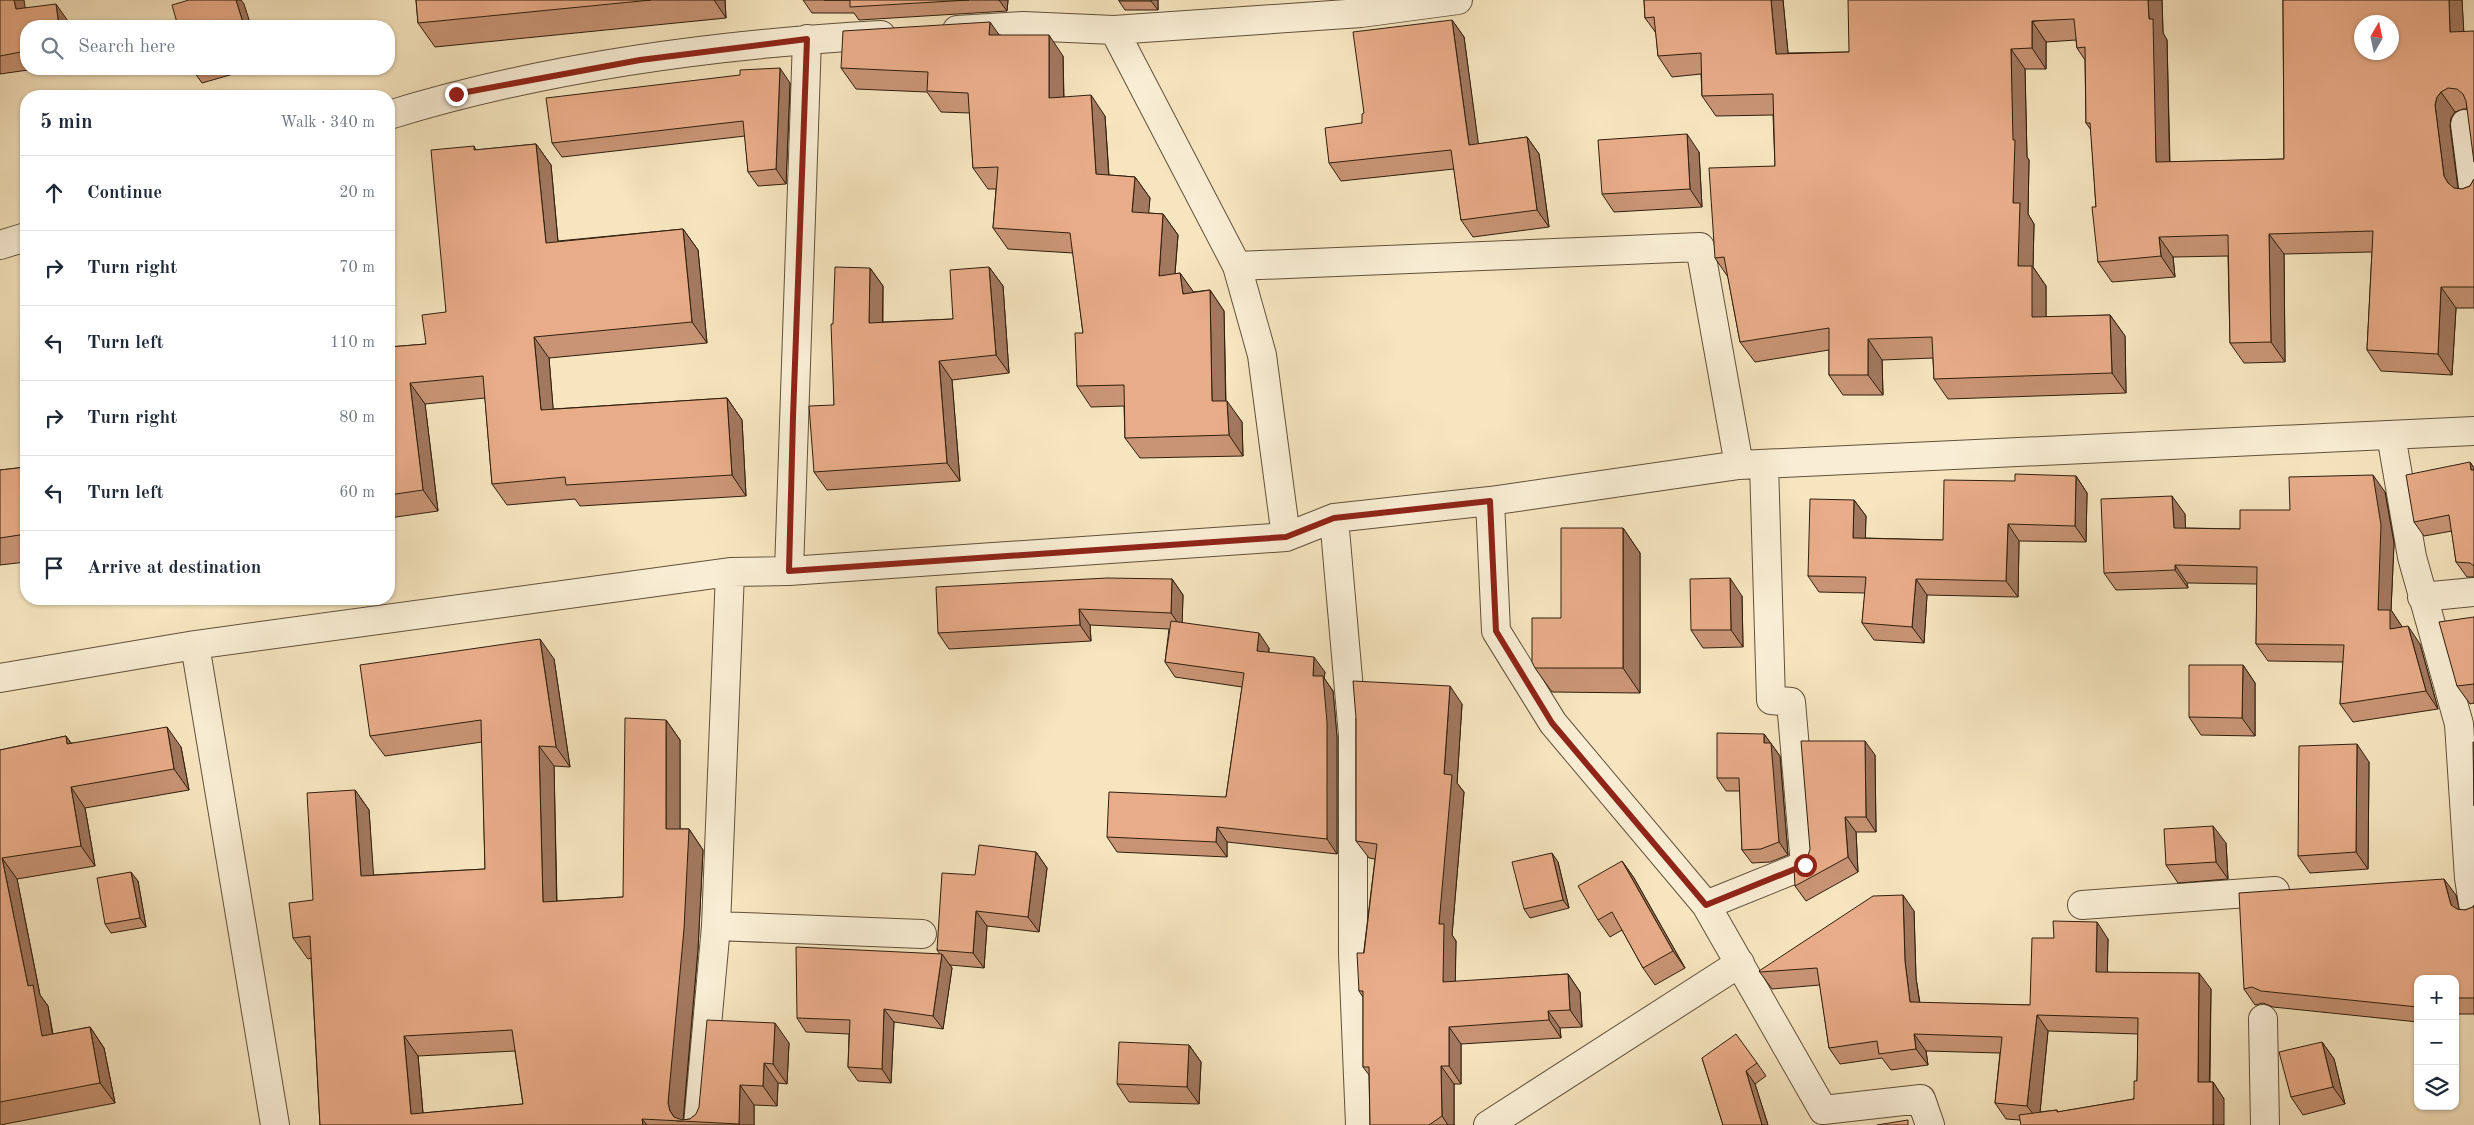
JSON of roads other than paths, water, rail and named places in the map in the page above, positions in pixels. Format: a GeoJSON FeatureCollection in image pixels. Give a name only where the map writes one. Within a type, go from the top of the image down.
{"type":"FeatureCollection","features":[{"type":"Feature","properties":{"kind":"street"},"geometry":{"type":"LineString","coordinates":[[934,31],[1023,26],[1114,30],[1361,13],[1458,0]]}},
{"type":"Feature","properties":{"kind":"street"},"geometry":{"type":"LineString","coordinates":[[1114,30],[1237,266],[1262,355],[1286,537]]}},
{"type":"Feature","properties":{"kind":"street"},"geometry":{"type":"LineString","coordinates":[[395,113],[456,94],[640,60],[807,39],[905,33]]}},
{"type":"Feature","properties":{"kind":"street"},"geometry":{"type":"LineString","coordinates":[[789,571],[807,39]]}},
{"type":"Feature","properties":{"kind":"street"},"geometry":{"type":"LineString","coordinates":[[2465,124],[2474,194]]}},
{"type":"Feature","properties":{"kind":"street"},"geometry":{"type":"LineString","coordinates":[[0,245],[20,240]]}},
{"type":"Feature","properties":{"kind":"street"},"geometry":{"type":"LineString","coordinates":[[1237,266],[1700,247],[1751,464],[1771,700],[1791,702],[1805,865],[1706,905]]}},
{"type":"Feature","properties":{"kind":"street"},"geometry":{"type":"LineString","coordinates":[[0,678],[195,645],[730,572],[789,571],[1286,537],[1334,518],[1490,501],[1751,464],[2474,432]]}},
{"type":"Feature","properties":{"kind":"street"},"geometry":{"type":"LineString","coordinates":[[2391,435],[2412,557],[2459,724],[2459,879],[2474,911]]}},
{"type":"Feature","properties":{"kind":"street"},"geometry":{"type":"LineString","coordinates":[[1490,501],[1496,631],[1552,723],[1706,905],[1740,963],[1824,1118],[1921,1099],[1930,1125]]}},
{"type":"Feature","properties":{"kind":"street"},"geometry":{"type":"LineString","coordinates":[[1334,518],[1353,736],[1353,954],[1360,1125]]}},
{"type":"Feature","properties":{"kind":"street"},"geometry":{"type":"LineString","coordinates":[[698,1125],[716,926],[730,572]]}},
{"type":"Feature","properties":{"kind":"street"},"geometry":{"type":"LineString","coordinates":[[2422,597],[2474,592]]}},
{"type":"Feature","properties":{"kind":"street"},"geometry":{"type":"LineString","coordinates":[[195,645],[275,1125]]}},
{"type":"Feature","properties":{"kind":"street"},"geometry":{"type":"LineString","coordinates":[[2082,905],[2300,890]]}},
{"type":"Feature","properties":{"kind":"street"},"geometry":{"type":"LineString","coordinates":[[716,926],[922,934]]}},
{"type":"Feature","properties":{"kind":"street"},"geometry":{"type":"LineString","coordinates":[[1488,1125],[1740,963]]}},
{"type":"Feature","properties":{"kind":"street"},"geometry":{"type":"LineString","coordinates":[[2263,1019],[2265,1125]]}}]}
